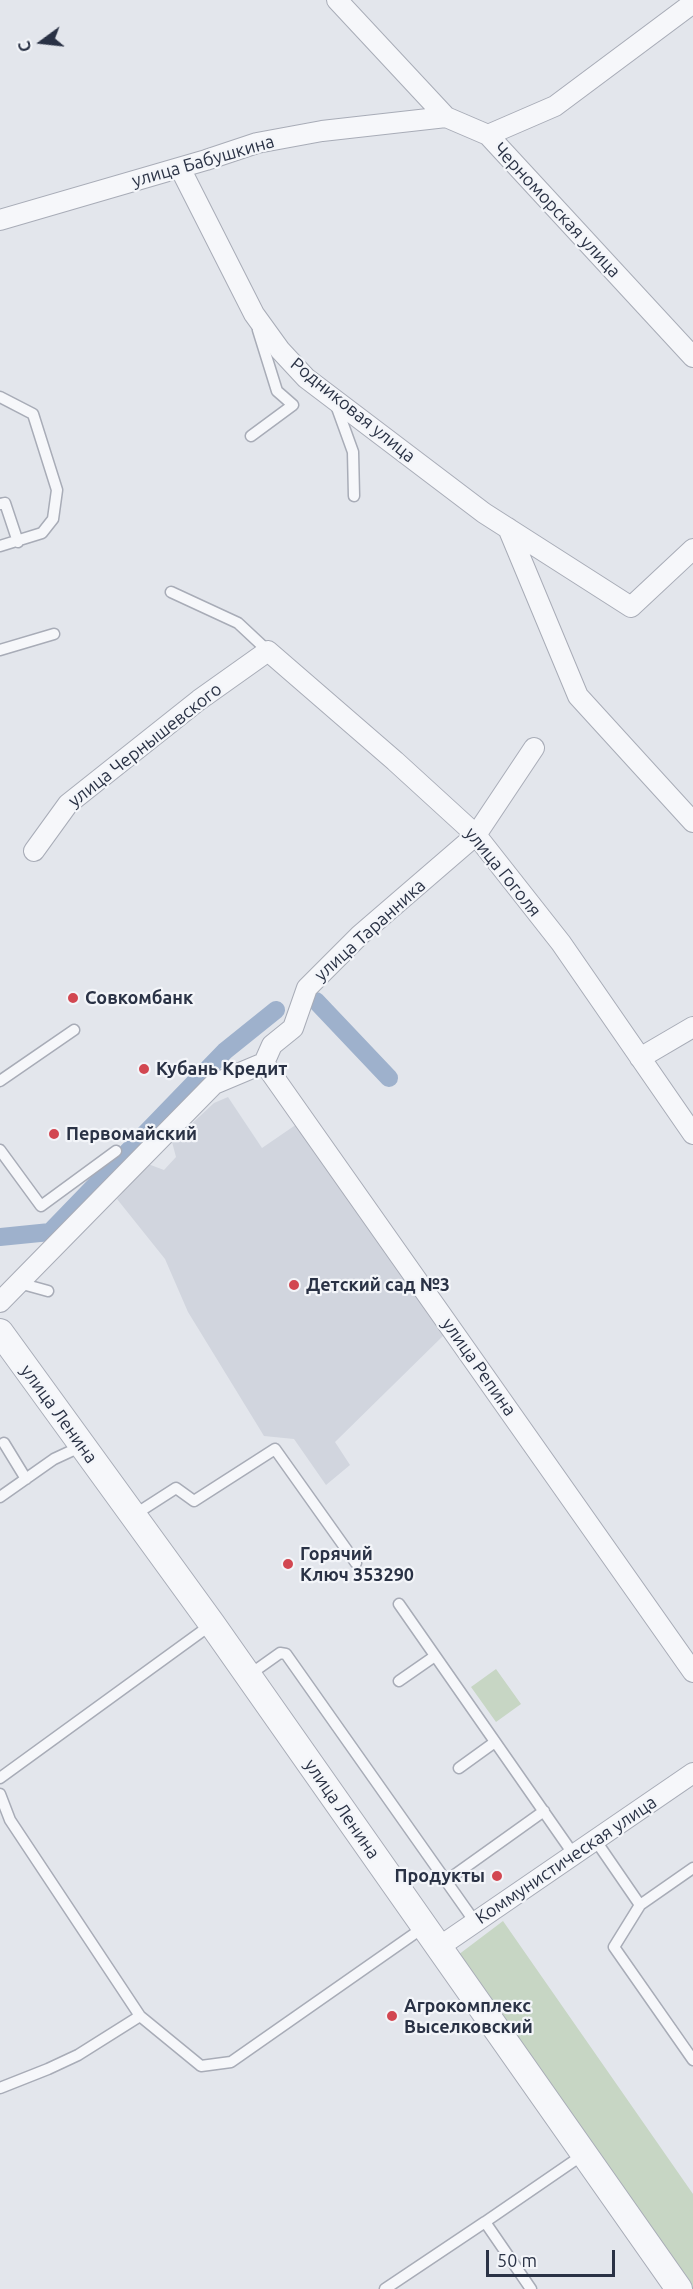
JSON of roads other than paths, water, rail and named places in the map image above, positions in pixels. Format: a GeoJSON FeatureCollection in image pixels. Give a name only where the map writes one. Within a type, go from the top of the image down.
{"type":"FeatureCollection","features":[{"type":"Feature","properties":{"kind":"street","name":"Черноморская улица"},"geometry":{"type":"LineString","coordinates":[[337,0],[446,117],[488,135],[693,357]]}},
{"type":"Feature","properties":{"kind":"street"},"geometry":{"type":"LineString","coordinates":[[488,135],[555,106],[693,3]]}},
{"type":"Feature","properties":{"kind":"street","name":"улица Бабушкина"},"geometry":{"type":"LineString","coordinates":[[0,220],[180,168],[257,142],[322,131],[446,117]]}},
{"type":"Feature","properties":{"kind":"street","name":"Родниковая улица"},"geometry":{"type":"LineString","coordinates":[[180,168],[254,314],[280,350],[306,378],[484,513],[631,607],[693,549]]}},
{"type":"Feature","properties":{"kind":"street"},"geometry":{"type":"LineString","coordinates":[[508,528],[578,696],[693,822]]}},
{"type":"Feature","properties":{"kind":"street","name":"улица Гоголя"},"geometry":{"type":"LineString","coordinates":[[268,651],[476,835],[561,943],[693,1134]]}},
{"type":"Feature","properties":{"kind":"street","name":"улица Чернышевского"},"geometry":{"type":"LineString","coordinates":[[33,851],[68,804],[200,700],[268,651]]}},
{"type":"Feature","properties":{"kind":"street","name":"улица Таранника"},"geometry":{"type":"LineString","coordinates":[[264,1063],[272,1045],[293,1028],[307,988],[360,935],[476,835],[534,748]]}},
{"type":"Feature","properties":{"kind":"street"},"geometry":{"type":"LineString","coordinates":[[640,1058],[693,1027]]}},
{"type":"Feature","properties":{"kind":"street"},"geometry":{"type":"LineString","coordinates":[[0,1302],[214,1084],[264,1063]]}},
{"type":"Feature","properties":{"kind":"street","name":"улица Репина"},"geometry":{"type":"LineString","coordinates":[[264,1063],[693,1672]]}},
{"type":"Feature","properties":{"kind":"street","name":"улица Ленина"},"geometry":{"type":"LineString","coordinates":[[0,1332],[212,1624],[680,2289]]}},
{"type":"Feature","properties":{"kind":"street","name":"Коммунистическая улица"},"geometry":{"type":"LineString","coordinates":[[432,1937],[475,1922],[693,1773]]}},
{"type":"Feature","properties":{"kind":"lane"},"geometry":{"type":"LineString","coordinates":[[250,436],[293,405],[277,391],[254,314]]}},
{"type":"Feature","properties":{"kind":"lane"},"geometry":{"type":"LineString","coordinates":[[0,397],[33,414],[57,490],[53,519],[42,533],[0,546]]}},
{"type":"Feature","properties":{"kind":"lane"},"geometry":{"type":"LineString","coordinates":[[334,399],[353,452],[354,496]]}},
{"type":"Feature","properties":{"kind":"lane"},"geometry":{"type":"LineString","coordinates":[[0,504],[5,502],[18,542]]}},
{"type":"Feature","properties":{"kind":"lane"},"geometry":{"type":"LineString","coordinates":[[171,592],[238,623],[268,651]]}},
{"type":"Feature","properties":{"kind":"lane"},"geometry":{"type":"LineString","coordinates":[[0,650],[54,634]]}},
{"type":"Feature","properties":{"kind":"lane"},"geometry":{"type":"LineString","coordinates":[[0,1081],[74,1030]]}},
{"type":"Feature","properties":{"kind":"lane"},"geometry":{"type":"LineString","coordinates":[[0,1150],[41,1206],[116,1151]]}},
{"type":"Feature","properties":{"kind":"lane"},"geometry":{"type":"LineString","coordinates":[[19,1283],[48,1291]]}},
{"type":"Feature","properties":{"kind":"lane"},"geometry":{"type":"LineString","coordinates":[[4,1443],[26,1479]]}},
{"type":"Feature","properties":{"kind":"lane"},"geometry":{"type":"LineString","coordinates":[[0,1497],[54,1459],[82,1445]]}},
{"type":"Feature","properties":{"kind":"lane"},"geometry":{"type":"LineString","coordinates":[[133,1515],[176,1488],[194,1501],[275,1449],[356,1563]]}},
{"type":"Feature","properties":{"kind":"lane"},"geometry":{"type":"LineString","coordinates":[[399,1604],[574,1855]]}},
{"type":"Feature","properties":{"kind":"lane"},"geometry":{"type":"LineString","coordinates":[[0,1778],[212,1624]]}},
{"type":"Feature","properties":{"kind":"lane"},"geometry":{"type":"LineString","coordinates":[[248,1676],[280,1653],[286,1654],[475,1922]]}},
{"type":"Feature","properties":{"kind":"lane"},"geometry":{"type":"LineString","coordinates":[[399,1681],[435,1656]]}},
{"type":"Feature","properties":{"kind":"lane"},"geometry":{"type":"LineString","coordinates":[[459,1768],[495,1742]]}},
{"type":"Feature","properties":{"kind":"lane"},"geometry":{"type":"LineString","coordinates":[[0,1794],[10,1820],[140,2016],[201,2066],[231,2062],[432,1937]]}},
{"type":"Feature","properties":{"kind":"lane"},"geometry":{"type":"LineString","coordinates":[[446,1881],[544,1811]]}},
{"type":"Feature","properties":{"kind":"lane"},"geometry":{"type":"LineString","coordinates":[[596,1841],[640,1905]]}},
{"type":"Feature","properties":{"kind":"lane"},"geometry":{"type":"LineString","coordinates":[[693,1868],[640,1905],[614,1947],[693,2060]]}},
{"type":"Feature","properties":{"kind":"lane"},"geometry":{"type":"LineString","coordinates":[[0,2088],[78,2055],[140,2016]]}},
{"type":"Feature","properties":{"kind":"lane"},"geometry":{"type":"LineString","coordinates":[[385,2289],[585,2154]]}},
{"type":"Feature","properties":{"kind":"lane"},"geometry":{"type":"LineString","coordinates":[[485,2222],[531,2289]]}},
{"type":"Feature","properties":{"kind":"waterway"},"geometry":{"type":"LineString","coordinates":[[316,1001],[389,1078]]}},
{"type":"Feature","properties":{"kind":"waterway"},"geometry":{"type":"LineString","coordinates":[[0,1237],[50,1232],[225,1051],[276,1010]]}},
{"type":"Feature","properties":{"kind":"place","name":"Совкомбанк"},"geometry":{"type":"Point","coordinates":[73,998]}},
{"type":"Feature","properties":{"kind":"place","name":"Кубань Кредит"},"geometry":{"type":"Point","coordinates":[144,1069]}},
{"type":"Feature","properties":{"kind":"place","name":"Первомайский"},"geometry":{"type":"Point","coordinates":[54,1134]}},
{"type":"Feature","properties":{"kind":"place","name":"Детский сад №3"},"geometry":{"type":"Point","coordinates":[294,1285]}},
{"type":"Feature","properties":{"kind":"place","name":"Горячий Ключ 353290"},"geometry":{"type":"Point","coordinates":[288,1564]}},
{"type":"Feature","properties":{"kind":"place","name":"Продукты"},"geometry":{"type":"Point","coordinates":[497,1876]}},
{"type":"Feature","properties":{"kind":"place","name":"Агрокомплекс Выселковский"},"geometry":{"type":"Point","coordinates":[392,2016]}}]}
